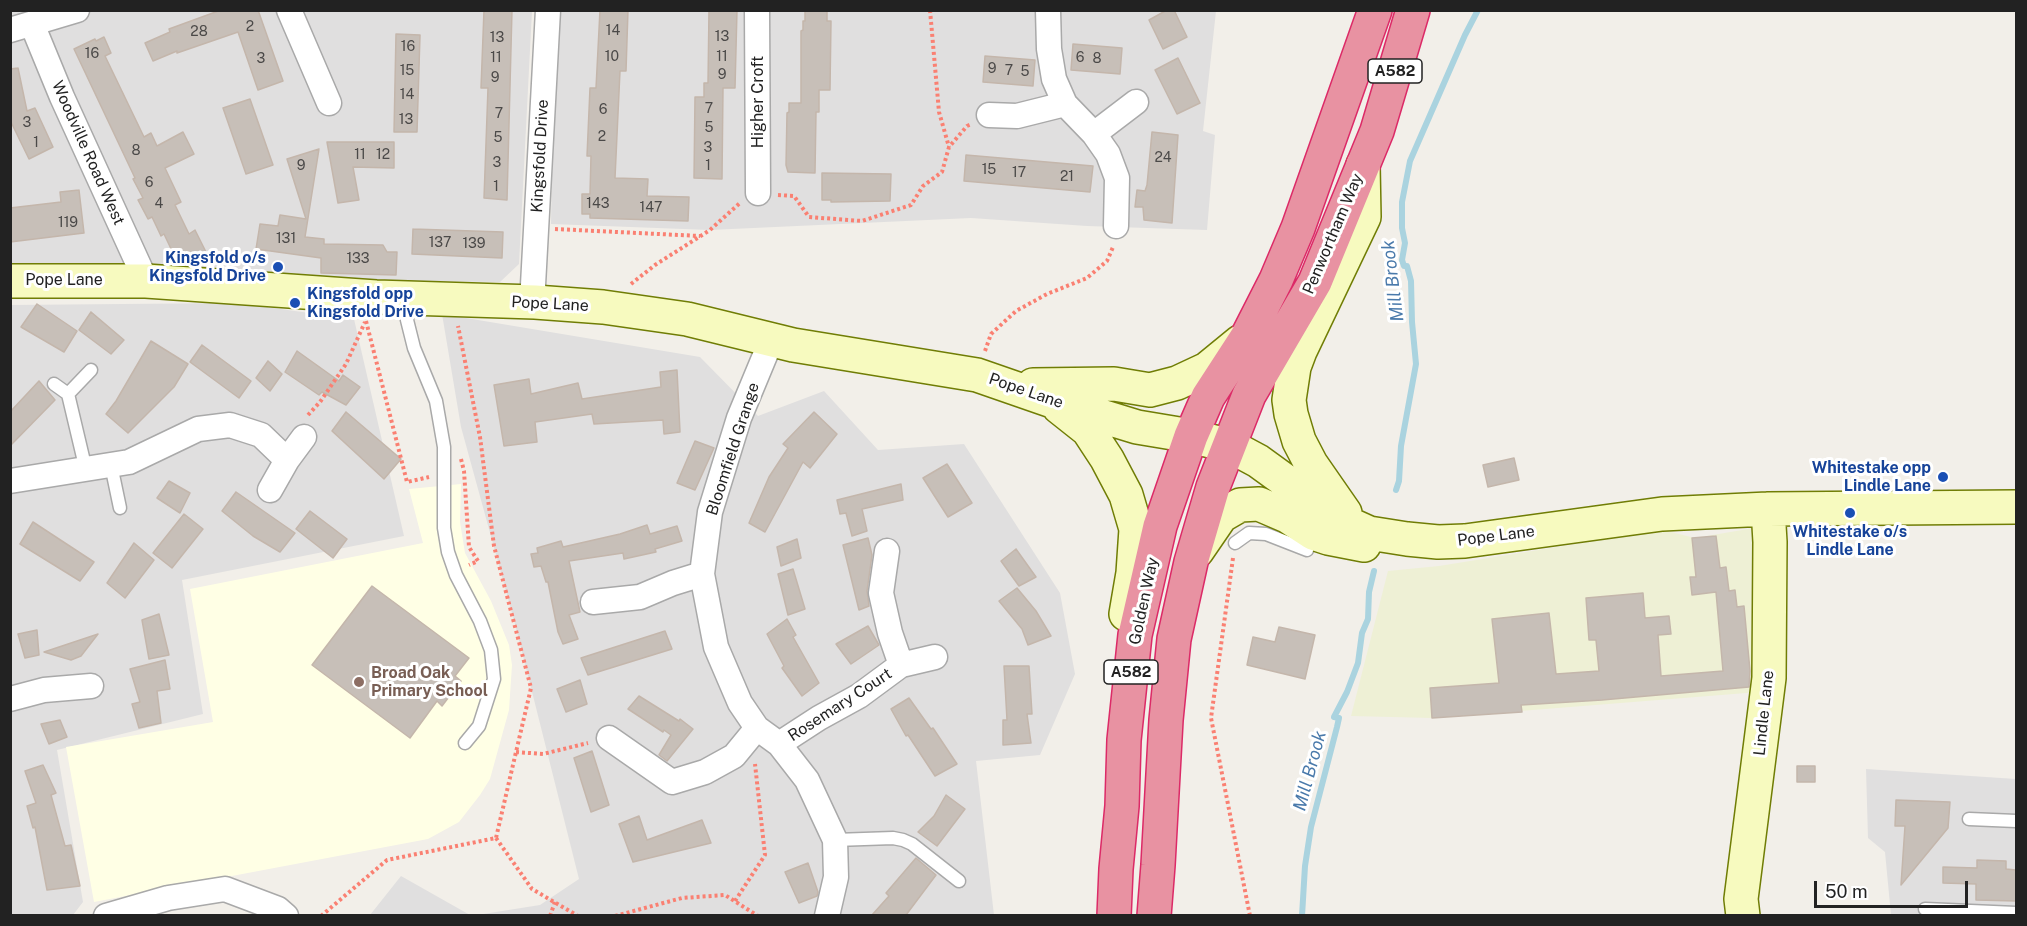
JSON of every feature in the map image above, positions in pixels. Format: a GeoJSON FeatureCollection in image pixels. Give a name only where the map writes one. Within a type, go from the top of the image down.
{"type":"FeatureCollection","features":[{"type":"Feature","properties":{"kind":"highway","name":"Penwortham Way"},"geometry":{"type":"LineString","coordinates":[[1191,436],[1208,397],[1247,336],[1276,280],[1298,228],[1375,10]]}},
{"type":"Feature","properties":{"kind":"highway","name":"Penwortham Way"},"geometry":{"type":"LineString","coordinates":[[1230,446],[1249,395],[1315,282],[1377,131],[1413,10]]}},
{"type":"Feature","properties":{"kind":"highway","name":"Golden Way"},"geometry":{"type":"LineString","coordinates":[[1114,915],[1124,740],[1135,635],[1160,526],[1191,436]]}},
{"type":"Feature","properties":{"kind":"highway","name":"A582"},"geometry":{"type":"LineString","coordinates":[[1154,915],[1166,720],[1173,650],[1191,562],[1213,487],[1230,446]]}},
{"type":"Feature","properties":{"kind":"street"},"geometry":{"type":"LineString","coordinates":[[21,27],[77,10]]}},
{"type":"Feature","properties":{"kind":"street"},"geometry":{"type":"LineString","coordinates":[[289,10],[329,103]]}},
{"type":"Feature","properties":{"kind":"street","name":"Kingsfold Drive"},"geometry":{"type":"LineString","coordinates":[[535,302],[533,285],[548,10]]}},
{"type":"Feature","properties":{"kind":"street","name":"Higher Croft"},"geometry":{"type":"LineString","coordinates":[[757,10],[758,194]]}},
{"type":"Feature","properties":{"kind":"street"},"geometry":{"type":"LineString","coordinates":[[1048,10],[1049,49],[1054,79],[1065,104],[1094,134],[1108,154],[1117,178],[1116,226]]}},
{"type":"Feature","properties":{"kind":"street","name":"Woodville Road West"},"geometry":{"type":"LineString","coordinates":[[21,27],[62,98],[146,281]]}},
{"type":"Feature","properties":{"kind":"street"},"geometry":{"type":"LineString","coordinates":[[1094,134],[1136,102]]}},
{"type":"Feature","properties":{"kind":"street"},"geometry":{"type":"LineString","coordinates":[[989,115],[1017,116],[1065,104]]}},
{"type":"Feature","properties":{"kind":"street"},"geometry":{"type":"LineString","coordinates":[[1355,527],[1330,494],[1303,449],[1293,422],[1289,400],[1299,351],[1364,217],[1363,165]]}},
{"type":"Feature","properties":{"kind":"street","name":"Pope Lane"},"geometry":{"type":"LineString","coordinates":[[10,281],[146,281],[371,309],[409,298],[535,302],[603,307],[687,319],[771,340],[977,375],[1137,427],[1191,436],[1230,446],[1258,461],[1338,519],[1369,533],[1407,539],[1438,542],[1465,541],[1662,514],[1768,509],[2016,507]]}},
{"type":"Feature","properties":{"kind":"street"},"geometry":{"type":"LineString","coordinates":[[1010,385],[1114,384],[1150,390],[1178,383],[1207,369],[1247,336]]}},
{"type":"Feature","properties":{"kind":"street","name":"Bloomfield Grange"},"geometry":{"type":"LineString","coordinates":[[771,340],[739,418],[710,512],[702,574],[716,648],[740,703],[757,728],[778,744],[807,780],[834,840],[836,877],[826,915]]}},
{"type":"Feature","properties":{"kind":"street"},"geometry":{"type":"LineString","coordinates":[[1052,401],[1088,430],[1107,459],[1126,495],[1136,530],[1133,573],[1113,717],[1113,760],[1122,806]]}},
{"type":"Feature","properties":{"kind":"street"},"geometry":{"type":"LineString","coordinates":[[10,481],[129,462],[198,429],[230,425],[261,435],[287,460]]}},
{"type":"Feature","properties":{"kind":"street"},"geometry":{"type":"LineString","coordinates":[[270,490],[287,460],[304,437]]}},
{"type":"Feature","properties":{"kind":"street"},"geometry":{"type":"LineString","coordinates":[[1191,562],[1221,516],[1240,505],[1259,504],[1287,516],[1313,533],[1357,544],[1379,545],[1407,539]]}},
{"type":"Feature","properties":{"kind":"street","name":"Lindle Lane"},"geometry":{"type":"LineString","coordinates":[[1743,915],[1741,899],[1769,678],[1768,509]]}},
{"type":"Feature","properties":{"kind":"street","name":"Rosemary Court"},"geometry":{"type":"LineString","coordinates":[[887,551],[881,593],[890,633],[901,666]]}},
{"type":"Feature","properties":{"kind":"street"},"geometry":{"type":"LineString","coordinates":[[593,602],[640,597],[702,574]]}},
{"type":"Feature","properties":{"kind":"street","name":"Rosemary Court"},"geometry":{"type":"LineString","coordinates":[[778,744],[860,696],[901,666],[936,657]]}},
{"type":"Feature","properties":{"kind":"street"},"geometry":{"type":"LineString","coordinates":[[10,699],[44,690],[91,686]]}},
{"type":"Feature","properties":{"kind":"street"},"geometry":{"type":"LineString","coordinates":[[609,738],[672,782],[705,772],[734,756],[757,728]]}},
{"type":"Feature","properties":{"kind":"street"},"geometry":{"type":"LineString","coordinates":[[106,915],[168,898],[225,889],[278,909],[286,915]]}},
{"type":"Feature","properties":{"kind":"lane"},"geometry":{"type":"LineString","coordinates":[[409,298],[407,320],[414,348],[436,401],[444,447],[444,528],[448,552],[456,575],[480,621],[491,650],[494,679],[479,726],[465,743]]}},
{"type":"Feature","properties":{"kind":"lane"},"geometry":{"type":"LineString","coordinates":[[68,394],[91,370]]}},
{"type":"Feature","properties":{"kind":"lane"},"geometry":{"type":"LineString","coordinates":[[54,384],[68,394],[86,470]]}},
{"type":"Feature","properties":{"kind":"lane"},"geometry":{"type":"LineString","coordinates":[[111,465],[120,508]]}},
{"type":"Feature","properties":{"kind":"lane"},"geometry":{"type":"LineString","coordinates":[[1235,543],[1249,534],[1266,534],[1307,550],[1313,533]]}},
{"type":"Feature","properties":{"kind":"lane"},"geometry":{"type":"LineString","coordinates":[[1969,819],[2016,821]]}},
{"type":"Feature","properties":{"kind":"lane"},"geometry":{"type":"LineString","coordinates":[[834,840],[893,838],[903,840],[912,844],[959,881]]}},
{"type":"Feature","properties":{"kind":"lane"},"geometry":{"type":"LineString","coordinates":[[1925,909],[2016,913]]}},
{"type":"Feature","properties":{"kind":"path"},"geometry":{"type":"LineString","coordinates":[[603,307],[655,265],[700,236],[744,199],[758,194],[794,196],[809,217],[862,221],[911,205],[923,186],[942,172],[948,147],[939,112],[930,10]]}},
{"type":"Feature","properties":{"kind":"path"},"geometry":{"type":"LineString","coordinates":[[948,147],[967,126],[989,115]]}},
{"type":"Feature","properties":{"kind":"path"},"geometry":{"type":"LineString","coordinates":[[977,375],[991,334],[1016,310],[1047,294],[1087,278],[1107,261],[1112,250],[1116,226]]}},
{"type":"Feature","properties":{"kind":"path"},"geometry":{"type":"LineString","coordinates":[[536,228],[700,236]]}},
{"type":"Feature","properties":{"kind":"path"},"geometry":{"type":"LineString","coordinates":[[304,437],[298,427],[320,402],[346,363],[371,309]]}},
{"type":"Feature","properties":{"kind":"path"},"geometry":{"type":"LineString","coordinates":[[371,309],[407,482],[445,474]]}},
{"type":"Feature","properties":{"kind":"path"},"geometry":{"type":"LineString","coordinates":[[1235,543],[1211,718],[1250,915]]}},
{"type":"Feature","properties":{"kind":"path"},"geometry":{"type":"LineString","coordinates":[[735,901],[765,855],[755,760],[757,728]]}},
{"type":"Feature","properties":{"kind":"path"},"geometry":{"type":"LineString","coordinates":[[516,752],[543,754],[609,738]]}},
{"type":"Feature","properties":{"kind":"path"},"geometry":{"type":"LineString","coordinates":[[496,838],[532,889],[578,915]]}},
{"type":"Feature","properties":{"kind":"path"},"geometry":{"type":"LineString","coordinates":[[615,915],[682,898],[725,895],[758,915]]}},
{"type":"Feature","properties":{"kind":"path"},"geometry":{"type":"LineString","coordinates":[[550,915],[555,902]]}},
{"type":"Feature","properties":{"kind":"shaded area"},"geometry":{"type":"Polygon","coordinates":[[[11,11],[532,11],[519,264],[500,282],[393,281],[11,268],[11,11]]]}},
{"type":"Feature","properties":{"kind":"shaded area"},"geometry":{"type":"Polygon","coordinates":[[[560,11],[1216,11],[1203,131],[1215,135],[1207,230],[1087,226],[971,218],[710,230],[551,224],[552,157],[560,11]]]}},
{"type":"Feature","properties":{"kind":"shaded area"},"geometry":{"type":"Polygon","coordinates":[[[236,303],[354,319],[404,536],[182,580],[203,714],[57,750],[83,902],[73,915],[11,915],[10,305],[236,303]]]}},
{"type":"Feature","properties":{"kind":"shaded area"},"geometry":{"type":"Polygon","coordinates":[[[442,314],[700,357],[758,416],[824,391],[878,450],[964,444],[1060,593],[1075,674],[1040,755],[976,761],[994,915],[477,915],[540,905],[579,879],[515,624],[461,427],[442,314]]]}},
{"type":"Feature","properties":{"kind":"shaded area","name":"Broad Oak Primary School"},"geometry":{"type":"Polygon","coordinates":[[[461,484],[460,522],[465,553],[491,601],[509,645],[512,665],[509,710],[490,779],[459,822],[428,839],[94,902],[66,747],[213,722],[190,589],[423,543],[409,489],[461,484]]]}},
{"type":"Feature","properties":{"kind":"shaded area"},"geometry":{"type":"Polygon","coordinates":[[[1754,528],[1759,692],[1432,718],[1351,716],[1388,571],[1439,566],[1663,530],[1695,538],[1754,528]]]}},
{"type":"Feature","properties":{"kind":"shaded area"},"geometry":{"type":"Polygon","coordinates":[[[1866,769],[2016,779],[2016,915],[1891,915],[1885,852],[1868,838],[1866,769]]]}},
{"type":"Feature","properties":{"kind":"shaded area"},"geometry":{"type":"Polygon","coordinates":[[[401,876],[470,915],[370,915],[401,876]]]}},
{"type":"Feature","properties":{"kind":"building"},"geometry":{"type":"Polygon","coordinates":[[[221,10],[258,10],[283,81],[258,90],[238,32],[153,61],[145,43],[170,32],[169,29],[221,10]]]}},
{"type":"Feature","properties":{"kind":"building"},"geometry":{"type":"Polygon","coordinates":[[[484,10],[512,10],[507,200],[484,198],[488,88],[481,88],[484,10]]]}},
{"type":"Feature","properties":{"kind":"building"},"geometry":{"type":"Polygon","coordinates":[[[600,10],[628,10],[626,71],[620,71],[615,178],[648,179],[647,196],[689,197],[688,221],[590,218],[590,214],[582,214],[582,194],[590,194],[591,156],[587,156],[590,88],[596,88],[600,10]]]}},
{"type":"Feature","properties":{"kind":"building"},"geometry":{"type":"Polygon","coordinates":[[[709,10],[737,10],[735,88],[723,88],[722,179],[694,178],[695,97],[704,97],[704,83],[708,83],[709,10]]]}},
{"type":"Feature","properties":{"kind":"building"},"geometry":{"type":"Polygon","coordinates":[[[805,10],[827,10],[827,21],[831,21],[830,90],[819,90],[819,112],[816,112],[815,173],[788,172],[786,165],[789,103],[801,103],[801,31],[803,21],[805,21],[805,10]]]}},
{"type":"Feature","properties":{"kind":"building"},"geometry":{"type":"Polygon","coordinates":[[[1167,10],[1174,10],[1187,37],[1163,49],[1149,20],[1167,10]]]}},
{"type":"Feature","properties":{"kind":"building"},"geometry":{"type":"Polygon","coordinates":[[[396,34],[420,35],[417,132],[394,132],[396,34]]]}},
{"type":"Feature","properties":{"kind":"building"},"geometry":{"type":"Polygon","coordinates":[[[104,37],[111,53],[105,56],[144,137],[151,133],[157,146],[183,132],[194,154],[165,168],[181,202],[175,205],[189,234],[195,230],[206,252],[189,261],[187,259],[181,262],[176,252],[173,253],[164,234],[161,236],[152,217],[148,219],[138,200],[143,198],[133,179],[135,178],[74,49],[104,37]]]}},
{"type":"Feature","properties":{"kind":"building"},"geometry":{"type":"Polygon","coordinates":[[[1073,44],[1122,48],[1120,74],[1071,70],[1073,44]]]}},
{"type":"Feature","properties":{"kind":"building"},"geometry":{"type":"Polygon","coordinates":[[[985,56],[1035,60],[1033,86],[983,82],[985,56]]]}},
{"type":"Feature","properties":{"kind":"building"},"geometry":{"type":"Polygon","coordinates":[[[1178,58],[1200,103],[1177,114],[1155,70],[1178,58]]]}},
{"type":"Feature","properties":{"kind":"building"},"geometry":{"type":"Polygon","coordinates":[[[18,68],[27,111],[35,108],[53,147],[29,159],[10,120],[10,69],[18,68]]]}},
{"type":"Feature","properties":{"kind":"building"},"geometry":{"type":"Polygon","coordinates":[[[250,99],[273,165],[246,174],[223,108],[250,99]]]}},
{"type":"Feature","properties":{"kind":"building"},"geometry":{"type":"Polygon","coordinates":[[[1152,132],[1178,135],[1172,223],[1144,220],[1143,207],[1135,207],[1137,190],[1145,191],[1147,185],[1152,132]]]}},
{"type":"Feature","properties":{"kind":"building"},"geometry":{"type":"Polygon","coordinates":[[[327,142],[394,142],[394,168],[353,167],[359,200],[338,203],[327,142]]]}},
{"type":"Feature","properties":{"kind":"building"},"geometry":{"type":"Polygon","coordinates":[[[319,149],[305,237],[324,239],[324,244],[383,245],[387,252],[397,252],[396,275],[321,273],[321,258],[256,249],[260,224],[278,226],[280,215],[306,219],[287,159],[319,149]]]}},
{"type":"Feature","properties":{"kind":"building"},"geometry":{"type":"Polygon","coordinates":[[[966,155],[1093,166],[1090,192],[964,181],[966,155]]]}},
{"type":"Feature","properties":{"kind":"building"},"geometry":{"type":"Polygon","coordinates":[[[822,173],[891,174],[890,201],[831,202],[831,200],[822,200],[822,173]]]}},
{"type":"Feature","properties":{"kind":"building"},"geometry":{"type":"Polygon","coordinates":[[[79,190],[84,233],[10,242],[10,208],[61,202],[60,192],[79,190]]]}},
{"type":"Feature","properties":{"kind":"building"},"geometry":{"type":"Polygon","coordinates":[[[413,229],[503,232],[502,258],[412,254],[413,229]]]}},
{"type":"Feature","properties":{"kind":"building"},"geometry":{"type":"Polygon","coordinates":[[[37,304],[77,331],[64,352],[21,327],[37,304]]]}},
{"type":"Feature","properties":{"kind":"building"},"geometry":{"type":"Polygon","coordinates":[[[91,312],[124,340],[111,354],[79,330],[91,312]]]}},
{"type":"Feature","properties":{"kind":"building"},"geometry":{"type":"Polygon","coordinates":[[[151,341],[188,364],[174,387],[128,433],[106,414],[151,341]]]}},
{"type":"Feature","properties":{"kind":"building"},"geometry":{"type":"Polygon","coordinates":[[[202,345],[251,381],[239,398],[190,362],[202,345]]]}},
{"type":"Feature","properties":{"kind":"building"},"geometry":{"type":"Polygon","coordinates":[[[297,351],[339,381],[343,375],[360,387],[346,405],[322,392],[319,395],[285,372],[297,351]]]}},
{"type":"Feature","properties":{"kind":"building"},"geometry":{"type":"Polygon","coordinates":[[[268,361],[282,374],[270,391],[256,378],[268,361]]]}},
{"type":"Feature","properties":{"kind":"building"},"geometry":{"type":"Polygon","coordinates":[[[677,370],[680,432],[664,434],[663,420],[594,424],[592,414],[535,422],[537,442],[504,446],[494,385],[529,379],[531,394],[578,383],[582,399],[661,387],[660,372],[677,370]]]}},
{"type":"Feature","properties":{"kind":"building"},"geometry":{"type":"Polygon","coordinates":[[[39,381],[55,400],[10,446],[10,412],[39,381]]]}},
{"type":"Feature","properties":{"kind":"building"},"geometry":{"type":"Polygon","coordinates":[[[346,412],[401,459],[384,479],[332,431],[346,412]]]}},
{"type":"Feature","properties":{"kind":"building"},"geometry":{"type":"Polygon","coordinates":[[[814,412],[837,434],[810,468],[803,462],[765,532],[749,523],[769,477],[788,448],[783,444],[814,412]]]}},
{"type":"Feature","properties":{"kind":"building"},"geometry":{"type":"Polygon","coordinates":[[[695,441],[714,448],[695,490],[677,483],[695,441]]]}},
{"type":"Feature","properties":{"kind":"building"},"geometry":{"type":"Polygon","coordinates":[[[1514,458],[1519,480],[1488,487],[1483,465],[1514,458]]]}},
{"type":"Feature","properties":{"kind":"building"},"geometry":{"type":"Polygon","coordinates":[[[947,464],[972,503],[948,517],[923,478],[947,464]]]}},
{"type":"Feature","properties":{"kind":"building"},"geometry":{"type":"Polygon","coordinates":[[[169,481],[190,493],[180,513],[157,498],[169,481]]]}},
{"type":"Feature","properties":{"kind":"building"},"geometry":{"type":"Polygon","coordinates":[[[901,484],[903,500],[862,509],[867,531],[852,536],[846,513],[840,514],[837,500],[901,484]]]}},
{"type":"Feature","properties":{"kind":"building"},"geometry":{"type":"Polygon","coordinates":[[[236,492],[295,533],[280,552],[253,536],[222,511],[236,492]]]}},
{"type":"Feature","properties":{"kind":"building"},"geometry":{"type":"Polygon","coordinates":[[[310,511],[347,539],[333,558],[296,529],[310,511]]]}},
{"type":"Feature","properties":{"kind":"building"},"geometry":{"type":"Polygon","coordinates":[[[184,514],[203,529],[172,568],[153,553],[184,514]]]}},
{"type":"Feature","properties":{"kind":"building"},"geometry":{"type":"Polygon","coordinates":[[[33,522],[94,562],[80,581],[20,544],[33,522]]]}},
{"type":"Feature","properties":{"kind":"building"},"geometry":{"type":"Polygon","coordinates":[[[647,525],[650,534],[677,526],[682,541],[655,549],[656,552],[624,559],[623,553],[569,561],[580,612],[569,615],[578,639],[563,644],[558,632],[548,582],[546,582],[541,566],[534,567],[531,554],[538,553],[537,548],[561,541],[563,547],[620,534],[647,525]]]}},
{"type":"Feature","properties":{"kind":"building"},"geometry":{"type":"Polygon","coordinates":[[[1716,536],[1720,568],[1726,567],[1729,591],[1735,590],[1737,607],[1744,606],[1750,671],[1749,687],[1521,705],[1522,712],[1432,718],[1430,688],[1499,683],[1492,619],[1549,613],[1556,674],[1599,671],[1596,640],[1589,640],[1586,598],[1643,593],[1645,618],[1669,616],[1671,634],[1658,635],[1661,676],[1723,671],[1716,592],[1692,595],[1690,577],[1696,577],[1692,538],[1716,536]]]}},
{"type":"Feature","properties":{"kind":"building"},"geometry":{"type":"Polygon","coordinates":[[[868,538],[872,555],[867,591],[869,606],[859,610],[843,545],[868,538]]]}},
{"type":"Feature","properties":{"kind":"building"},"geometry":{"type":"Polygon","coordinates":[[[797,539],[801,558],[781,566],[777,547],[797,539]]]}},
{"type":"Feature","properties":{"kind":"building"},"geometry":{"type":"Polygon","coordinates":[[[134,543],[154,560],[125,598],[107,583],[134,543]]]}},
{"type":"Feature","properties":{"kind":"building"},"geometry":{"type":"Polygon","coordinates":[[[1016,549],[1036,577],[1019,586],[1001,561],[1016,549]]]}},
{"type":"Feature","properties":{"kind":"building"},"geometry":{"type":"Polygon","coordinates":[[[793,569],[805,609],[788,615],[778,574],[793,569]]]}},
{"type":"Feature","properties":{"kind":"building"},"geometry":{"type":"Polygon","coordinates":[[[372,586],[469,658],[455,676],[461,681],[442,706],[437,701],[410,738],[312,665],[372,586]]]}},
{"type":"Feature","properties":{"kind":"building"},"geometry":{"type":"Polygon","coordinates":[[[1017,588],[1036,611],[1051,636],[1028,645],[1022,629],[999,601],[1017,588]]]}},
{"type":"Feature","properties":{"kind":"building"},"geometry":{"type":"Polygon","coordinates":[[[159,614],[169,655],[149,659],[142,620],[159,614]]]}},
{"type":"Feature","properties":{"kind":"building"},"geometry":{"type":"Polygon","coordinates":[[[787,619],[796,635],[793,637],[819,683],[802,696],[782,668],[784,666],[767,634],[787,619]]]}},
{"type":"Feature","properties":{"kind":"building"},"geometry":{"type":"Polygon","coordinates":[[[868,626],[879,645],[851,664],[836,644],[868,626]]]}},
{"type":"Feature","properties":{"kind":"building"},"geometry":{"type":"Polygon","coordinates":[[[1279,627],[1315,635],[1305,679],[1247,665],[1253,637],[1275,642],[1279,627]]]}},
{"type":"Feature","properties":{"kind":"building"},"geometry":{"type":"Polygon","coordinates":[[[37,630],[39,655],[25,658],[18,634],[37,630]]]}},
{"type":"Feature","properties":{"kind":"building"},"geometry":{"type":"Polygon","coordinates":[[[665,631],[672,649],[588,675],[581,658],[665,631]]]}},
{"type":"Feature","properties":{"kind":"building"},"geometry":{"type":"Polygon","coordinates":[[[98,634],[81,656],[71,660],[44,652],[98,634]]]}},
{"type":"Feature","properties":{"kind":"building"},"geometry":{"type":"Polygon","coordinates":[[[165,660],[170,689],[157,691],[161,723],[139,728],[132,704],[140,702],[130,669],[165,660]]]}},
{"type":"Feature","properties":{"kind":"building"},"geometry":{"type":"Polygon","coordinates":[[[1004,666],[1029,666],[1032,714],[1027,714],[1031,743],[1003,745],[1003,720],[1007,720],[1004,666]]]}},
{"type":"Feature","properties":{"kind":"building"},"geometry":{"type":"Polygon","coordinates":[[[580,680],[587,704],[566,712],[557,689],[580,680]]]}},
{"type":"Feature","properties":{"kind":"building"},"geometry":{"type":"Polygon","coordinates":[[[639,696],[693,729],[667,761],[659,755],[671,735],[628,709],[639,696]]]}},
{"type":"Feature","properties":{"kind":"building"},"geometry":{"type":"Polygon","coordinates":[[[909,698],[957,764],[935,776],[908,735],[906,736],[891,709],[909,698]]]}},
{"type":"Feature","properties":{"kind":"building"},"geometry":{"type":"Polygon","coordinates":[[[60,720],[67,737],[49,744],[41,724],[60,720]]]}},
{"type":"Feature","properties":{"kind":"building"},"geometry":{"type":"Polygon","coordinates":[[[592,751],[609,805],[591,812],[574,758],[592,751]]]}},
{"type":"Feature","properties":{"kind":"building"},"geometry":{"type":"Polygon","coordinates":[[[43,765],[56,793],[51,795],[65,846],[71,845],[80,886],[47,890],[35,827],[33,828],[27,806],[36,803],[25,771],[43,765]]]}},
{"type":"Feature","properties":{"kind":"building"},"geometry":{"type":"Polygon","coordinates":[[[1797,766],[1815,766],[1815,782],[1797,782],[1797,766]]]}},
{"type":"Feature","properties":{"kind":"building"},"geometry":{"type":"Polygon","coordinates":[[[946,795],[965,809],[937,846],[918,832],[934,816],[946,795]]]}},
{"type":"Feature","properties":{"kind":"building"},"geometry":{"type":"Polygon","coordinates":[[[1896,800],[1950,802],[1948,828],[1901,885],[1905,826],[1895,826],[1896,800]]]}},
{"type":"Feature","properties":{"kind":"building"},"geometry":{"type":"Polygon","coordinates":[[[639,816],[647,840],[702,820],[711,843],[633,862],[619,824],[639,816]]]}},
{"type":"Feature","properties":{"kind":"building"},"geometry":{"type":"Polygon","coordinates":[[[916,858],[936,875],[906,915],[872,915],[889,896],[886,893],[916,858]]]}},
{"type":"Feature","properties":{"kind":"building"},"geometry":{"type":"Polygon","coordinates":[[[1977,860],[2006,861],[2006,869],[2016,870],[2016,901],[1976,900],[1976,884],[1943,883],[1943,867],[1977,868],[1977,860]]]}},
{"type":"Feature","properties":{"kind":"building"},"geometry":{"type":"Polygon","coordinates":[[[808,863],[818,892],[817,896],[799,903],[785,872],[808,863]]]}},
{"type":"Feature","properties":{"kind":"waterway","name":"Mill Brook"},"geometry":{"type":"LineString","coordinates":[[1396,490],[1399,481],[1401,446],[1416,364],[1411,281],[1407,266],[1404,266],[1402,260],[1405,243],[1402,228],[1402,202],[1410,161],[1478,10]]}},
{"type":"Feature","properties":{"kind":"waterway","name":"Mill Brook"},"geometry":{"type":"LineString","coordinates":[[1302,916],[1305,866],[1311,827],[1339,718],[1334,717],[1358,663],[1362,633],[1368,619],[1369,592],[1374,571]]}},
{"type":"Feature","properties":{"kind":"place","name":"Kingsfold o/s Kingsfold Drive"},"geometry":{"type":"Point","coordinates":[278,267]}},
{"type":"Feature","properties":{"kind":"place","name":"Kingsfold opp Kingsfold Drive"},"geometry":{"type":"Point","coordinates":[295,303]}},
{"type":"Feature","properties":{"kind":"place","name":"Whitestake opp Lindle Lane"},"geometry":{"type":"Point","coordinates":[1943,477]}},
{"type":"Feature","properties":{"kind":"place","name":"Whitestake o/s Lindle Lane"},"geometry":{"type":"Point","coordinates":[1850,513]}},
{"type":"Feature","properties":{"kind":"place","name":"Broad Oak Primary School"},"geometry":{"type":"Point","coordinates":[359,682]}}]}
